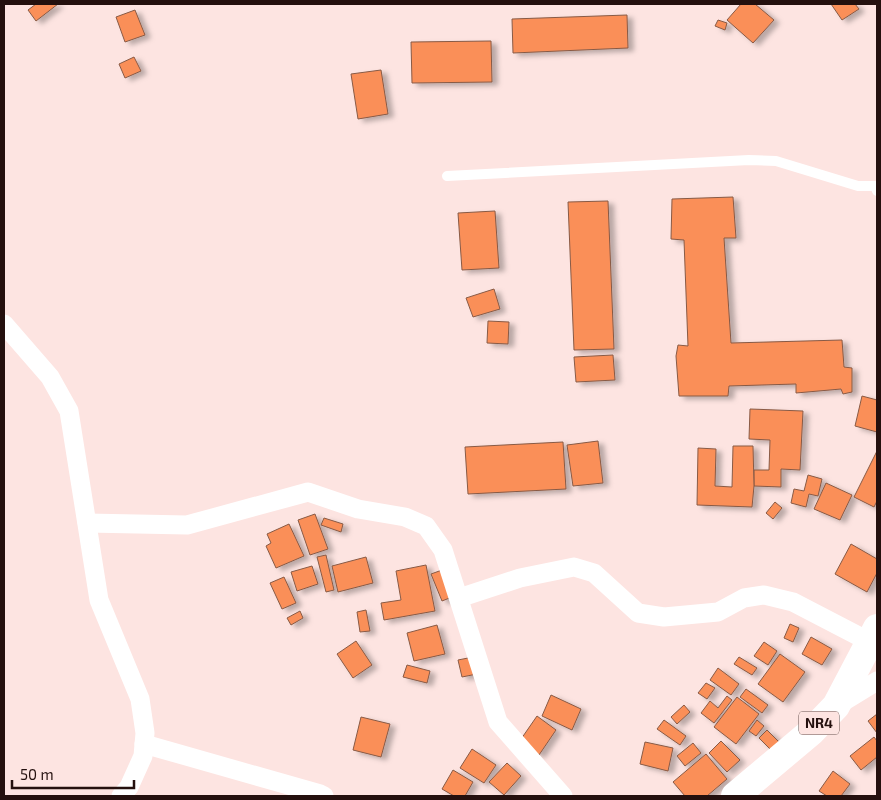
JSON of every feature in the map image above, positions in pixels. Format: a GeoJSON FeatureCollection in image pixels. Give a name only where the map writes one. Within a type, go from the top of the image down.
{"type":"FeatureCollection","features":[{"type":"Feature","properties":{"kind":"highway","name":"NR4"},"geometry":{"type":"LineString","coordinates":[[736,796],[811,732],[836,706],[874,635]]}},
{"type":"Feature","properties":{"kind":"street"},"geometry":{"type":"LineString","coordinates":[[4,324],[50,377],[69,411],[99,600],[140,699],[145,733],[143,756],[129,787],[121,796]]}},
{"type":"Feature","properties":{"kind":"street"},"geometry":{"type":"LineString","coordinates":[[87,524],[186,526],[308,492],[358,509],[405,517],[426,526],[444,550],[498,722],[563,796]]}},
{"type":"Feature","properties":{"kind":"street"},"geometry":{"type":"LineString","coordinates":[[459,598],[520,578],[574,568],[594,573],[638,613],[664,617],[718,612],[744,598],[764,595],[793,602],[874,635]]}},
{"type":"Feature","properties":{"kind":"street"},"geometry":{"type":"LineString","coordinates":[[836,706],[877,681]]}},
{"type":"Feature","properties":{"kind":"street"},"geometry":{"type":"LineString","coordinates":[[144,744],[324,796]]}},
{"type":"Feature","properties":{"kind":"lane"},"geometry":{"type":"LineString","coordinates":[[447,176],[749,160],[776,161],[858,186],[875,186],[877,191]]}},
{"type":"Feature","properties":{"kind":"building"},"geometry":{"type":"Polygon","coordinates":[[[36,4],[58,4],[36,21],[28,10],[36,4]]]}},
{"type":"Feature","properties":{"kind":"building"},"geometry":{"type":"Polygon","coordinates":[[[741,4],[755,4],[774,20],[753,43],[727,20],[741,4]]]}},
{"type":"Feature","properties":{"kind":"building"},"geometry":{"type":"Polygon","coordinates":[[[831,4],[855,4],[859,9],[842,20],[831,4]]]}},
{"type":"Feature","properties":{"kind":"building"},"geometry":{"type":"Polygon","coordinates":[[[135,10],[145,35],[125,42],[116,17],[135,10]]]}},
{"type":"Feature","properties":{"kind":"building"},"geometry":{"type":"Polygon","coordinates":[[[627,15],[628,48],[513,53],[512,19],[627,15]]]}},
{"type":"Feature","properties":{"kind":"building"},"geometry":{"type":"Polygon","coordinates":[[[718,20],[727,23],[725,30],[715,26],[718,20]]]}},
{"type":"Feature","properties":{"kind":"building"},"geometry":{"type":"Polygon","coordinates":[[[491,41],[492,82],[412,83],[411,42],[491,41]]]}},
{"type":"Feature","properties":{"kind":"building"},"geometry":{"type":"Polygon","coordinates":[[[134,57],[141,71],[125,78],[119,64],[134,57]]]}},
{"type":"Feature","properties":{"kind":"building"},"geometry":{"type":"Polygon","coordinates":[[[381,70],[388,114],[358,119],[351,74],[381,70]]]}},
{"type":"Feature","properties":{"kind":"building"},"geometry":{"type":"Polygon","coordinates":[[[733,197],[736,238],[724,238],[731,343],[842,340],[844,367],[852,368],[852,392],[843,394],[841,389],[796,393],[796,384],[729,386],[728,396],[679,396],[676,356],[678,345],[688,346],[684,240],[671,239],[672,199],[733,197]]]}},
{"type":"Feature","properties":{"kind":"building"},"geometry":{"type":"Polygon","coordinates":[[[608,201],[614,349],[574,350],[568,202],[608,201]]]}},
{"type":"Feature","properties":{"kind":"building"},"geometry":{"type":"Polygon","coordinates":[[[495,211],[499,268],[462,270],[458,213],[495,211]]]}},
{"type":"Feature","properties":{"kind":"building"},"geometry":{"type":"Polygon","coordinates":[[[494,289],[500,309],[473,317],[466,298],[494,289]]]}},
{"type":"Feature","properties":{"kind":"building"},"geometry":{"type":"Polygon","coordinates":[[[488,321],[509,322],[508,344],[487,343],[488,321]]]}},
{"type":"Feature","properties":{"kind":"building"},"geometry":{"type":"Polygon","coordinates":[[[613,355],[615,380],[576,382],[574,357],[613,355]]]}},
{"type":"Feature","properties":{"kind":"building"},"geometry":{"type":"Polygon","coordinates":[[[862,396],[877,400],[877,432],[855,426],[862,396]]]}},
{"type":"Feature","properties":{"kind":"building"},"geometry":{"type":"Polygon","coordinates":[[[750,409],[803,411],[800,470],[781,469],[781,487],[754,486],[754,470],[769,470],[770,440],[749,439],[750,409]]]}},
{"type":"Feature","properties":{"kind":"building"},"geometry":{"type":"Polygon","coordinates":[[[598,441],[603,483],[573,486],[567,445],[598,441]]]}},
{"type":"Feature","properties":{"kind":"building"},"geometry":{"type":"Polygon","coordinates":[[[563,442],[566,489],[468,494],[465,447],[563,442]]]}},
{"type":"Feature","properties":{"kind":"building"},"geometry":{"type":"Polygon","coordinates":[[[733,446],[753,446],[754,486],[752,507],[697,505],[698,448],[716,449],[715,486],[732,487],[733,446]]]}},
{"type":"Feature","properties":{"kind":"building"},"geometry":{"type":"Polygon","coordinates":[[[877,451],[877,501],[874,507],[854,497],[877,451]]]}},
{"type":"Feature","properties":{"kind":"building"},"geometry":{"type":"Polygon","coordinates":[[[808,475],[822,479],[818,496],[809,494],[806,507],[791,503],[794,489],[804,491],[808,475]]]}},
{"type":"Feature","properties":{"kind":"building"},"geometry":{"type":"Polygon","coordinates":[[[826,483],[852,495],[840,520],[814,509],[826,483]]]}},
{"type":"Feature","properties":{"kind":"building"},"geometry":{"type":"Polygon","coordinates":[[[775,502],[782,508],[773,519],[766,513],[775,502]]]}},
{"type":"Feature","properties":{"kind":"building"},"geometry":{"type":"Polygon","coordinates":[[[315,514],[328,549],[310,555],[298,520],[315,514]]]}},
{"type":"Feature","properties":{"kind":"building"},"geometry":{"type":"Polygon","coordinates":[[[324,518],[343,524],[341,532],[321,525],[324,518]]]}},
{"type":"Feature","properties":{"kind":"building"},"geometry":{"type":"Polygon","coordinates":[[[289,524],[304,556],[276,568],[266,546],[271,543],[267,534],[289,524]]]}},
{"type":"Feature","properties":{"kind":"building"},"geometry":{"type":"Polygon","coordinates":[[[851,544],[877,559],[877,573],[867,592],[835,574],[851,544]]]}},
{"type":"Feature","properties":{"kind":"building"},"geometry":{"type":"Polygon","coordinates":[[[326,555],[334,590],[326,592],[317,557],[326,555]]]}},
{"type":"Feature","properties":{"kind":"building"},"geometry":{"type":"Polygon","coordinates":[[[366,557],[373,583],[338,592],[332,566],[366,557]]]}},
{"type":"Feature","properties":{"kind":"building"},"geometry":{"type":"Polygon","coordinates":[[[426,565],[435,611],[384,620],[381,603],[401,600],[396,571],[426,565]]]}},
{"type":"Feature","properties":{"kind":"building"},"geometry":{"type":"Polygon","coordinates":[[[312,566],[318,584],[297,591],[291,572],[312,566]]]}},
{"type":"Feature","properties":{"kind":"building"},"geometry":{"type":"Polygon","coordinates":[[[442,570],[452,597],[442,601],[431,574],[442,570]]]}},
{"type":"Feature","properties":{"kind":"building"},"geometry":{"type":"Polygon","coordinates":[[[284,577],[296,603],[282,609],[270,583],[284,577]]]}},
{"type":"Feature","properties":{"kind":"building"},"geometry":{"type":"Polygon","coordinates":[[[366,610],[370,631],[360,632],[357,612],[366,610]]]}},
{"type":"Feature","properties":{"kind":"building"},"geometry":{"type":"Polygon","coordinates":[[[300,611],[303,618],[291,625],[287,618],[300,611]]]}},
{"type":"Feature","properties":{"kind":"building"},"geometry":{"type":"Polygon","coordinates":[[[790,624],[799,628],[793,642],[784,638],[790,624]]]}},
{"type":"Feature","properties":{"kind":"building"},"geometry":{"type":"Polygon","coordinates":[[[437,625],[445,654],[414,661],[407,633],[437,625]]]}},
{"type":"Feature","properties":{"kind":"building"},"geometry":{"type":"Polygon","coordinates":[[[811,637],[832,649],[822,665],[802,654],[811,637]]]}},
{"type":"Feature","properties":{"kind":"building"},"geometry":{"type":"Polygon","coordinates":[[[356,641],[372,665],[353,678],[337,654],[356,641]]]}},
{"type":"Feature","properties":{"kind":"building"},"geometry":{"type":"Polygon","coordinates":[[[764,642],[777,651],[768,665],[754,656],[764,642]]]}},
{"type":"Feature","properties":{"kind":"building"},"geometry":{"type":"Polygon","coordinates":[[[780,654],[805,672],[783,702],[758,684],[780,654]]]}},
{"type":"Feature","properties":{"kind":"building"},"geometry":{"type":"Polygon","coordinates":[[[473,657],[477,674],[462,677],[458,660],[473,657]]]}},
{"type":"Feature","properties":{"kind":"building"},"geometry":{"type":"Polygon","coordinates":[[[739,657],[757,668],[752,675],[734,664],[739,657]]]}},
{"type":"Feature","properties":{"kind":"building"},"geometry":{"type":"Polygon","coordinates":[[[407,665],[430,671],[427,683],[403,677],[407,665]]]}},
{"type":"Feature","properties":{"kind":"building"},"geometry":{"type":"Polygon","coordinates":[[[718,668],[739,684],[731,695],[710,680],[718,668]]]}},
{"type":"Feature","properties":{"kind":"building"},"geometry":{"type":"Polygon","coordinates":[[[706,683],[715,688],[707,699],[698,693],[706,683]]]}},
{"type":"Feature","properties":{"kind":"building"},"geometry":{"type":"Polygon","coordinates":[[[746,689],[768,705],[762,713],[740,697],[746,689]]]}},
{"type":"Feature","properties":{"kind":"building"},"geometry":{"type":"Polygon","coordinates":[[[551,695],[581,709],[572,730],[542,716],[551,695]]]}},
{"type":"Feature","properties":{"kind":"building"},"geometry":{"type":"Polygon","coordinates":[[[727,696],[732,700],[714,723],[701,713],[710,701],[718,708],[727,696]]]}},
{"type":"Feature","properties":{"kind":"building"},"geometry":{"type":"Polygon","coordinates":[[[737,697],[759,714],[736,744],[714,727],[737,697]]]}},
{"type":"Feature","properties":{"kind":"building"},"geometry":{"type":"Polygon","coordinates":[[[684,705],[690,712],[677,724],[671,717],[684,705]]]}},
{"type":"Feature","properties":{"kind":"building"},"geometry":{"type":"Polygon","coordinates":[[[877,714],[877,733],[868,721],[877,714]]]}},
{"type":"Feature","properties":{"kind":"building"},"geometry":{"type":"Polygon","coordinates":[[[537,716],[556,730],[539,755],[519,742],[537,716]]]}},
{"type":"Feature","properties":{"kind":"building"},"geometry":{"type":"Polygon","coordinates":[[[361,717],[390,724],[381,757],[353,750],[361,717]]]}},
{"type":"Feature","properties":{"kind":"building"},"geometry":{"type":"Polygon","coordinates":[[[664,720],[686,736],[680,745],[657,729],[664,720]]]}},
{"type":"Feature","properties":{"kind":"building"},"geometry":{"type":"Polygon","coordinates":[[[757,720],[764,726],[756,736],[749,731],[757,720]]]}},
{"type":"Feature","properties":{"kind":"building"},"geometry":{"type":"Polygon","coordinates":[[[767,730],[783,746],[775,754],[759,738],[767,730]]]}},
{"type":"Feature","properties":{"kind":"building"},"geometry":{"type":"Polygon","coordinates":[[[874,737],[877,741],[877,757],[861,770],[850,756],[874,737]]]}},
{"type":"Feature","properties":{"kind":"building"},"geometry":{"type":"Polygon","coordinates":[[[721,741],[740,760],[727,772],[709,753],[721,741]]]}},
{"type":"Feature","properties":{"kind":"building"},"geometry":{"type":"Polygon","coordinates":[[[645,742],[673,748],[668,771],[640,764],[645,742]]]}},
{"type":"Feature","properties":{"kind":"building"},"geometry":{"type":"Polygon","coordinates":[[[693,743],[701,753],[685,766],[677,756],[693,743]]]}},
{"type":"Feature","properties":{"kind":"building"},"geometry":{"type":"Polygon","coordinates":[[[472,749],[496,765],[484,783],[460,768],[472,749]]]}},
{"type":"Feature","properties":{"kind":"building"},"geometry":{"type":"Polygon","coordinates":[[[706,754],[727,779],[707,796],[685,796],[673,782],[706,754]]]}},
{"type":"Feature","properties":{"kind":"building"},"geometry":{"type":"Polygon","coordinates":[[[507,763],[521,776],[504,795],[489,782],[507,763]]]}},
{"type":"Feature","properties":{"kind":"building"},"geometry":{"type":"Polygon","coordinates":[[[453,770],[473,782],[465,796],[454,796],[442,789],[453,770]]]}},
{"type":"Feature","properties":{"kind":"building"},"geometry":{"type":"Polygon","coordinates":[[[833,771],[850,784],[841,796],[827,796],[819,791],[833,771]]]}}]}
